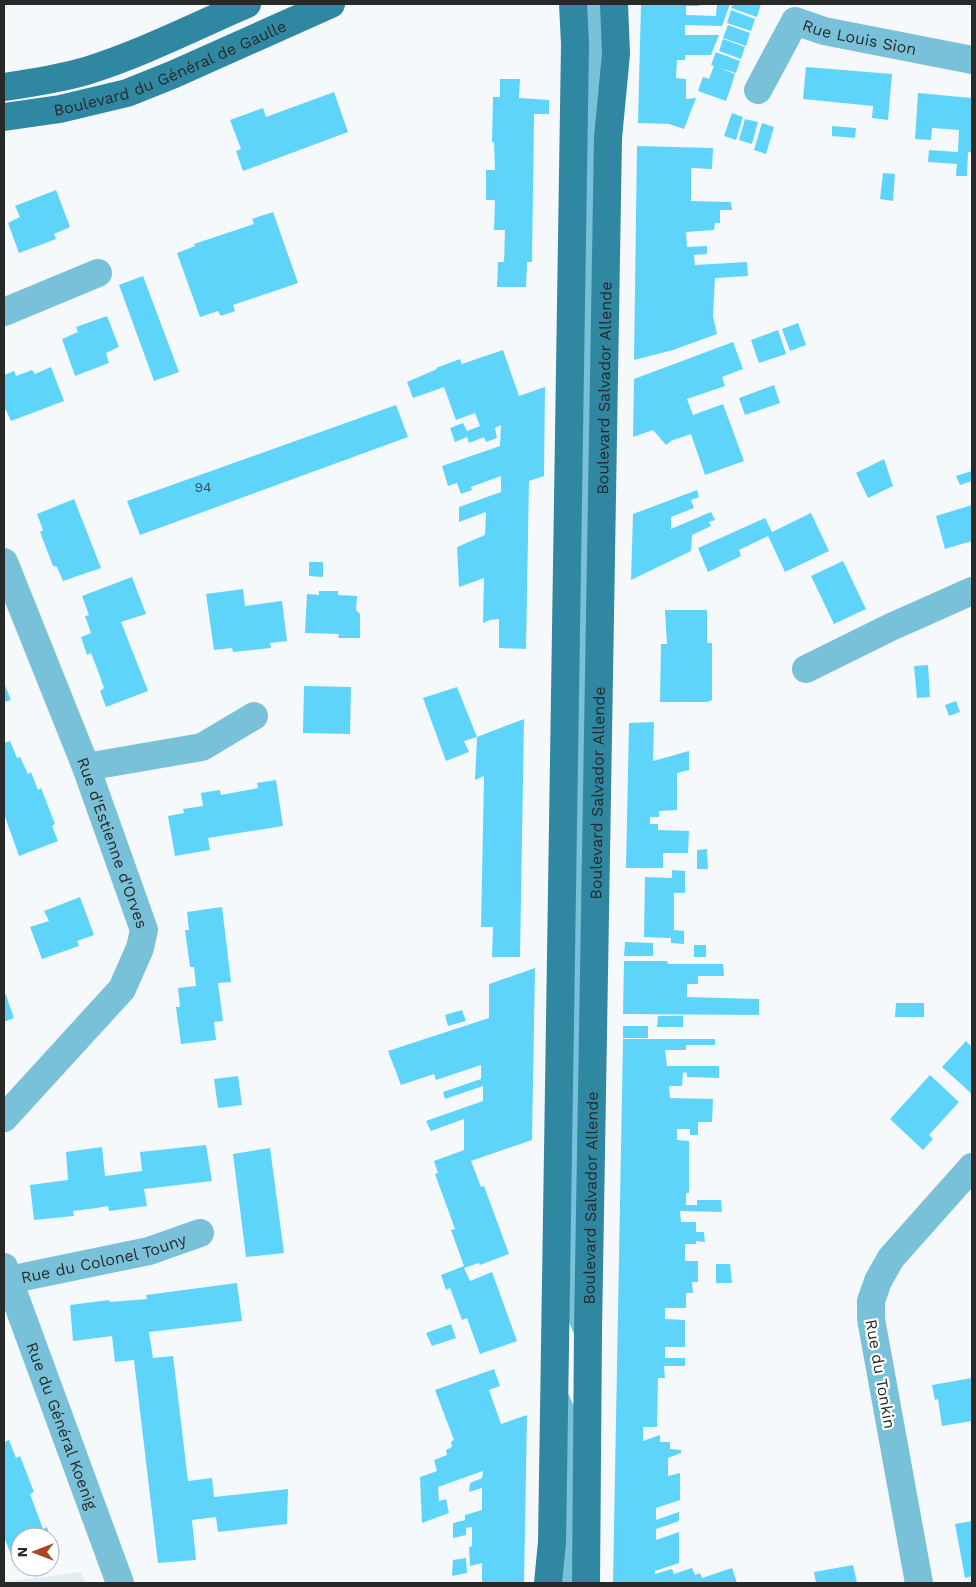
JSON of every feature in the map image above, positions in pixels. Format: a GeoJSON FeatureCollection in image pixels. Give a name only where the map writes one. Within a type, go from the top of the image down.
{"type":"FeatureCollection","features":[{"type":"Feature","properties":{"kind":"main road","name":"Boulevard du Général de Gaulle"},"geometry":{"type":"LineString","coordinates":[[4,87],[39,82],[84,72],[122,59],[248,4]]}},
{"type":"Feature","properties":{"kind":"main road","name":"Boulevard du Général de Gaulle"},"geometry":{"type":"LineString","coordinates":[[4,117],[60,109],[127,93],[331,4]]}},
{"type":"Feature","properties":{"kind":"main road","name":"Boulevard Salvador Allende"},"geometry":{"type":"LineString","coordinates":[[586,1583],[588,1331],[608,138],[616,54],[614,4]]}},
{"type":"Feature","properties":{"kind":"main road","name":"Boulevard Salvador Allende"},"geometry":{"type":"LineString","coordinates":[[548,1583],[552,1542],[555,1398],[574,104],[578,5]]}},
{"type":"Feature","properties":{"kind":"street"},"geometry":{"type":"LineString","coordinates":[[578,5],[593,55],[572,1294],[588,1331]]}},
{"type":"Feature","properties":{"kind":"street","name":"Rue Louis Sion"},"geometry":{"type":"LineString","coordinates":[[758,90],[795,21],[824,31],[972,60]]}},
{"type":"Feature","properties":{"kind":"street"},"geometry":{"type":"LineString","coordinates":[[4,312],[98,273]]}},
{"type":"Feature","properties":{"kind":"street","name":"Rue d'Estienne d'Orves"},"geometry":{"type":"LineString","coordinates":[[4,562],[86,767],[144,930],[140,948],[122,989],[4,1118]]}},
{"type":"Feature","properties":{"kind":"street"},"geometry":{"type":"LineString","coordinates":[[806,669],[891,627],[972,591]]}},
{"type":"Feature","properties":{"kind":"street"},"geometry":{"type":"LineString","coordinates":[[86,767],[202,748],[254,716]]}},
{"type":"Feature","properties":{"kind":"street","name":"Rue du Tonkin"},"geometry":{"type":"LineString","coordinates":[[918,1583],[871,1320],[871,1300],[878,1281],[891,1258],[972,1167]]}},
{"type":"Feature","properties":{"kind":"street","name":"Rue du Colonel Touny"},"geometry":{"type":"LineString","coordinates":[[5,1276],[149,1251],[200,1233]]}},
{"type":"Feature","properties":{"kind":"street","name":"Rue du Général Koenig"},"geometry":{"type":"LineString","coordinates":[[5,1276],[120,1583]]}},
{"type":"Feature","properties":{"kind":"street"},"geometry":{"type":"LineString","coordinates":[[555,1398],[570,1433],[568,1583]]}},
{"type":"Feature","properties":{"kind":"shaded area"},"geometry":{"type":"Polygon","coordinates":[[[81,1572],[86,1583],[4,1583],[42,1577],[60,1577],[60,1575],[81,1572]]]}},
{"type":"Feature","properties":{"kind":"building"},"geometry":{"type":"Polygon","coordinates":[[[641,4],[700,4],[699,6],[686,6],[686,15],[716,16],[717,4],[730,4],[722,26],[685,25],[685,35],[719,35],[711,55],[685,55],[685,60],[677,60],[676,78],[686,79],[686,99],[696,98],[684,129],[669,124],[638,123],[641,4]]]}},
{"type":"Feature","properties":{"kind":"building"},"geometry":{"type":"Polygon","coordinates":[[[733,4],[761,4],[757,17],[731,8],[733,4]]]}},
{"type":"Feature","properties":{"kind":"building"},"geometry":{"type":"Polygon","coordinates":[[[731,10],[755,19],[751,31],[727,23],[731,10]]]}},
{"type":"Feature","properties":{"kind":"building"},"geometry":{"type":"Polygon","coordinates":[[[728,25],[750,33],[746,46],[723,38],[728,25]]]}},
{"type":"Feature","properties":{"kind":"building"},"geometry":{"type":"Polygon","coordinates":[[[723,39],[745,47],[741,59],[719,51],[723,39]]]}},
{"type":"Feature","properties":{"kind":"building"},"geometry":{"type":"Polygon","coordinates":[[[716,52],[740,61],[736,73],[719,68],[735,74],[726,101],[698,91],[703,77],[709,79],[714,66],[711,65],[716,52]]]}},
{"type":"Feature","properties":{"kind":"building"},"geometry":{"type":"Polygon","coordinates":[[[806,67],[892,74],[888,120],[872,118],[873,106],[803,99],[806,67]]]}},
{"type":"Feature","properties":{"kind":"building"},"geometry":{"type":"Polygon","coordinates":[[[500,79],[520,79],[519,98],[549,100],[549,114],[534,114],[532,262],[527,262],[526,287],[497,287],[498,262],[504,262],[505,230],[494,230],[495,200],[486,200],[486,170],[495,170],[494,142],[492,142],[493,97],[500,97],[500,79]]]}},
{"type":"Feature","properties":{"kind":"building"},"geometry":{"type":"Polygon","coordinates":[[[334,92],[348,132],[243,171],[236,151],[241,149],[230,120],[263,108],[266,117],[334,92]]]}},
{"type":"Feature","properties":{"kind":"building"},"geometry":{"type":"Polygon","coordinates":[[[918,93],[972,98],[972,152],[968,152],[967,176],[956,176],[957,164],[928,162],[929,150],[958,152],[959,130],[932,128],[931,140],[915,139],[918,93]]]}},
{"type":"Feature","properties":{"kind":"building"},"geometry":{"type":"Polygon","coordinates":[[[732,113],[743,117],[736,140],[724,136],[732,113]]]}},
{"type":"Feature","properties":{"kind":"building"},"geometry":{"type":"Polygon","coordinates":[[[745,119],[758,122],[752,144],[739,140],[745,119]]]}},
{"type":"Feature","properties":{"kind":"building"},"geometry":{"type":"Polygon","coordinates":[[[762,123],[774,127],[766,154],[754,150],[762,123]]]}},
{"type":"Feature","properties":{"kind":"building"},"geometry":{"type":"Polygon","coordinates":[[[832,126],[856,128],[855,138],[832,136],[832,126]]]}},
{"type":"Feature","properties":{"kind":"building"},"geometry":{"type":"Polygon","coordinates":[[[637,146],[713,148],[712,169],[691,168],[691,201],[731,202],[732,210],[720,210],[720,223],[715,223],[714,230],[686,232],[687,247],[707,246],[707,254],[694,255],[695,265],[747,262],[748,276],[715,278],[713,316],[717,334],[673,350],[634,360],[637,146]]]}},
{"type":"Feature","properties":{"kind":"building"},"geometry":{"type":"Polygon","coordinates":[[[883,173],[895,174],[893,201],[880,199],[883,173]]]}},
{"type":"Feature","properties":{"kind":"building"},"geometry":{"type":"Polygon","coordinates":[[[56,190],[70,227],[54,234],[56,239],[19,253],[8,223],[20,217],[15,206],[56,190]]]}},
{"type":"Feature","properties":{"kind":"building"},"geometry":{"type":"Polygon","coordinates":[[[273,212],[298,283],[233,305],[235,311],[221,316],[218,311],[200,317],[177,253],[195,246],[194,244],[254,224],[252,219],[273,212]]]}},
{"type":"Feature","properties":{"kind":"building"},"geometry":{"type":"Polygon","coordinates":[[[143,276],[179,372],[154,381],[119,285],[143,276]]]}},
{"type":"Feature","properties":{"kind":"building"},"geometry":{"type":"Polygon","coordinates":[[[107,316],[119,347],[106,353],[109,363],[75,376],[62,339],[78,332],[76,327],[107,316]]]}},
{"type":"Feature","properties":{"kind":"building"},"geometry":{"type":"Polygon","coordinates":[[[798,323],[806,345],[790,351],[782,329],[798,323]]]}},
{"type":"Feature","properties":{"kind":"building"},"geometry":{"type":"Polygon","coordinates":[[[778,330],[786,354],[759,363],[751,340],[778,330]]]}},
{"type":"Feature","properties":{"kind":"building"},"geometry":{"type":"Polygon","coordinates":[[[733,342],[743,369],[722,377],[725,386],[687,399],[693,415],[723,404],[744,461],[705,475],[691,434],[671,441],[666,445],[653,430],[633,437],[634,379],[733,342]]]}},
{"type":"Feature","properties":{"kind":"building"},"geometry":{"type":"Polygon","coordinates":[[[503,350],[519,396],[545,387],[544,476],[529,481],[526,649],[499,648],[499,619],[483,623],[484,578],[459,587],[457,547],[485,535],[486,512],[459,522],[459,507],[501,492],[501,476],[471,487],[472,490],[461,494],[457,483],[448,486],[442,466],[500,446],[501,425],[495,428],[497,438],[486,442],[484,437],[469,443],[467,437],[455,442],[450,428],[463,423],[467,431],[480,426],[475,413],[456,420],[444,387],[413,398],[407,382],[460,359],[462,364],[503,350]]]}},
{"type":"Feature","properties":{"kind":"building"},"geometry":{"type":"Polygon","coordinates":[[[51,367],[64,401],[11,421],[6,410],[4,411],[4,375],[14,371],[16,376],[32,370],[35,374],[51,367]]]}},
{"type":"Feature","properties":{"kind":"building"},"geometry":{"type":"Polygon","coordinates":[[[774,385],[780,403],[745,415],[739,398],[774,385]]]}},
{"type":"Feature","properties":{"kind":"building"},"geometry":{"type":"Polygon","coordinates":[[[396,405],[408,437],[140,535],[127,501],[396,405]]]}},
{"type":"Feature","properties":{"kind":"building"},"geometry":{"type":"Polygon","coordinates":[[[884,459],[893,486],[868,498],[856,473],[884,459]]]}},
{"type":"Feature","properties":{"kind":"building"},"geometry":{"type":"Polygon","coordinates":[[[972,471],[972,481],[960,485],[956,476],[972,471]]]}},
{"type":"Feature","properties":{"kind":"building"},"geometry":{"type":"Polygon","coordinates":[[[697,490],[699,497],[691,500],[694,508],[671,517],[671,529],[711,512],[715,520],[709,522],[711,526],[692,535],[691,551],[631,580],[633,514],[697,490]]]}},
{"type":"Feature","properties":{"kind":"building"},"geometry":{"type":"Polygon","coordinates":[[[74,499],[101,568],[63,581],[57,567],[53,566],[40,532],[43,530],[37,514],[74,499]]]}},
{"type":"Feature","properties":{"kind":"building"},"geometry":{"type":"Polygon","coordinates":[[[972,505],[972,541],[945,549],[936,516],[972,505]]]}},
{"type":"Feature","properties":{"kind":"building"},"geometry":{"type":"Polygon","coordinates":[[[811,513],[829,551],[785,572],[768,536],[739,550],[741,556],[708,572],[698,548],[765,518],[772,532],[811,513]]]}},
{"type":"Feature","properties":{"kind":"building"},"geometry":{"type":"Polygon","coordinates":[[[843,561],[866,609],[834,624],[811,576],[843,561]]]}},
{"type":"Feature","properties":{"kind":"building"},"geometry":{"type":"Polygon","coordinates":[[[309,562],[323,562],[323,577],[309,576],[309,562]]]}},
{"type":"Feature","properties":{"kind":"building"},"geometry":{"type":"Polygon","coordinates":[[[132,577],[146,614],[121,622],[148,691],[106,707],[100,691],[104,688],[98,671],[91,653],[87,655],[81,637],[91,633],[85,616],[89,615],[82,596],[132,577]]]}},
{"type":"Feature","properties":{"kind":"building"},"geometry":{"type":"Polygon","coordinates":[[[243,589],[245,606],[282,601],[287,641],[270,643],[271,648],[233,652],[232,648],[214,650],[206,594],[243,589]]]}},
{"type":"Feature","properties":{"kind":"building"},"geometry":{"type":"Polygon","coordinates":[[[319,591],[338,591],[338,595],[357,596],[356,610],[360,614],[360,638],[338,638],[339,634],[305,633],[307,594],[319,595],[319,591]]]}},
{"type":"Feature","properties":{"kind":"building"},"geometry":{"type":"Polygon","coordinates":[[[665,610],[707,610],[707,643],[712,643],[712,700],[707,702],[660,702],[661,644],[667,644],[665,610]]]}},
{"type":"Feature","properties":{"kind":"building"},"geometry":{"type":"Polygon","coordinates":[[[928,665],[930,697],[917,698],[914,666],[928,665]]]}},
{"type":"Feature","properties":{"kind":"building"},"geometry":{"type":"Polygon","coordinates":[[[4,683],[11,700],[4,702],[4,683]]]}},
{"type":"Feature","properties":{"kind":"building"},"geometry":{"type":"Polygon","coordinates":[[[304,686],[351,687],[350,734],[303,733],[304,686]]]}},
{"type":"Feature","properties":{"kind":"building"},"geometry":{"type":"Polygon","coordinates":[[[457,687],[477,737],[464,741],[469,752],[446,761],[423,698],[457,687]]]}},
{"type":"Feature","properties":{"kind":"building"},"geometry":{"type":"Polygon","coordinates":[[[956,701],[960,712],[949,716],[945,705],[956,701]]]}},
{"type":"Feature","properties":{"kind":"building"},"geometry":{"type":"Polygon","coordinates":[[[524,719],[520,957],[492,957],[493,927],[481,927],[484,776],[475,780],[477,737],[524,719]]]}},
{"type":"Feature","properties":{"kind":"building"},"geometry":{"type":"Polygon","coordinates":[[[654,722],[653,761],[689,751],[689,770],[677,773],[677,810],[659,811],[659,817],[650,817],[650,824],[658,824],[658,830],[689,831],[688,853],[663,853],[663,868],[626,868],[629,723],[654,722]]]}},
{"type":"Feature","properties":{"kind":"building"},"geometry":{"type":"Polygon","coordinates":[[[10,741],[17,758],[20,757],[28,774],[31,772],[38,790],[41,788],[55,824],[52,826],[58,841],[19,856],[4,814],[4,743],[10,741]]]}},
{"type":"Feature","properties":{"kind":"building"},"geometry":{"type":"Polygon","coordinates":[[[276,780],[283,826],[208,838],[210,850],[175,856],[168,816],[184,813],[183,809],[203,806],[201,793],[220,790],[221,795],[258,788],[257,783],[276,780]]]}},
{"type":"Feature","properties":{"kind":"building"},"geometry":{"type":"Polygon","coordinates":[[[707,849],[708,869],[697,869],[697,850],[707,849]]]}},
{"type":"Feature","properties":{"kind":"building"},"geometry":{"type":"Polygon","coordinates":[[[672,870],[685,871],[685,893],[674,893],[674,930],[684,931],[684,944],[671,943],[671,938],[644,937],[645,877],[672,878],[672,870]]]}},
{"type":"Feature","properties":{"kind":"building"},"geometry":{"type":"Polygon","coordinates":[[[80,897],[94,935],[77,941],[79,946],[42,959],[30,927],[49,921],[44,911],[80,897]]]}},
{"type":"Feature","properties":{"kind":"building"},"geometry":{"type":"Polygon","coordinates":[[[222,907],[231,982],[218,983],[223,1021],[214,1022],[216,1040],[181,1044],[176,1007],[180,1007],[178,988],[196,986],[194,967],[190,967],[185,930],[189,930],[187,912],[222,907]]]}},
{"type":"Feature","properties":{"kind":"building"},"geometry":{"type":"Polygon","coordinates":[[[625,942],[653,943],[653,956],[624,956],[625,942]]]}},
{"type":"Feature","properties":{"kind":"building"},"geometry":{"type":"Polygon","coordinates":[[[694,945],[706,945],[706,957],[694,957],[694,945]]]}},
{"type":"Feature","properties":{"kind":"building"},"geometry":{"type":"Polygon","coordinates":[[[624,961],[667,961],[668,964],[723,964],[724,976],[698,976],[698,984],[687,984],[687,997],[759,999],[759,1015],[623,1014],[624,961]]]}},
{"type":"Feature","properties":{"kind":"building"},"geometry":{"type":"Polygon","coordinates":[[[535,968],[532,1140],[471,1161],[481,1187],[484,1186],[509,1254],[480,1265],[479,1263],[464,1268],[470,1281],[492,1272],[517,1341],[480,1354],[467,1318],[462,1320],[450,1288],[446,1290],[441,1275],[464,1266],[451,1230],[455,1229],[435,1174],[438,1173],[434,1161],[464,1150],[464,1119],[431,1131],[426,1121],[483,1101],[483,1086],[445,1099],[443,1092],[481,1079],[481,1065],[436,1080],[434,1074],[401,1085],[388,1051],[489,1018],[489,984],[535,968]]]}},
{"type":"Feature","properties":{"kind":"building"},"geometry":{"type":"Polygon","coordinates":[[[4,990],[14,1018],[4,1022],[4,990]]]}},
{"type":"Feature","properties":{"kind":"building"},"geometry":{"type":"Polygon","coordinates":[[[896,1003],[924,1003],[924,1017],[895,1017],[896,1003]]]}},
{"type":"Feature","properties":{"kind":"building"},"geometry":{"type":"Polygon","coordinates":[[[462,1010],[466,1021],[448,1026],[445,1015],[462,1010]]]}},
{"type":"Feature","properties":{"kind":"building"},"geometry":{"type":"Polygon","coordinates":[[[658,1016],[683,1016],[683,1027],[657,1027],[658,1016]]]}},
{"type":"Feature","properties":{"kind":"building"},"geometry":{"type":"Polygon","coordinates":[[[623,1026],[648,1026],[648,1038],[623,1038],[623,1026]]]}},
{"type":"Feature","properties":{"kind":"building"},"geometry":{"type":"Polygon","coordinates":[[[623,1039],[715,1039],[715,1045],[686,1045],[686,1050],[665,1050],[667,1066],[719,1066],[719,1078],[687,1077],[687,1073],[683,1072],[682,1086],[669,1086],[670,1098],[713,1099],[712,1122],[698,1122],[698,1135],[690,1135],[690,1129],[677,1129],[677,1140],[689,1141],[689,1193],[686,1193],[686,1205],[697,1205],[697,1200],[721,1200],[722,1212],[680,1211],[681,1222],[696,1222],[696,1232],[704,1232],[705,1242],[696,1241],[696,1244],[685,1244],[685,1261],[698,1261],[698,1282],[692,1282],[693,1293],[686,1293],[686,1308],[665,1308],[665,1319],[685,1320],[685,1347],[665,1347],[665,1358],[685,1358],[685,1366],[664,1366],[665,1378],[658,1378],[657,1427],[643,1427],[643,1441],[660,1435],[660,1442],[670,1442],[670,1449],[681,1450],[681,1453],[668,1458],[668,1476],[680,1473],[680,1500],[656,1508],[656,1520],[679,1512],[679,1521],[656,1529],[656,1540],[679,1532],[679,1563],[655,1571],[655,1574],[672,1569],[674,1574],[692,1568],[695,1575],[700,1573],[702,1578],[732,1568],[737,1583],[613,1583],[623,1039]]]}},
{"type":"Feature","properties":{"kind":"building"},"geometry":{"type":"Polygon","coordinates":[[[966,1041],[972,1047],[972,1094],[942,1067],[966,1041]]]}},
{"type":"Feature","properties":{"kind":"building"},"geometry":{"type":"Polygon","coordinates":[[[930,1075],[959,1102],[929,1135],[933,1139],[923,1150],[890,1119],[930,1075]]]}},
{"type":"Feature","properties":{"kind":"building"},"geometry":{"type":"Polygon","coordinates":[[[238,1076],[242,1105],[218,1108],[214,1079],[238,1076]]]}},
{"type":"Feature","properties":{"kind":"building"},"geometry":{"type":"Polygon","coordinates":[[[206,1145],[212,1181],[144,1189],[147,1206],[109,1211],[108,1206],[73,1211],[74,1216],[34,1220],[30,1185],[68,1180],[66,1152],[102,1147],[105,1176],[142,1171],[140,1152],[206,1145]]]}},
{"type":"Feature","properties":{"kind":"building"},"geometry":{"type":"Polygon","coordinates":[[[270,1148],[284,1253],[246,1257],[233,1154],[270,1148]]]}},
{"type":"Feature","properties":{"kind":"building"},"geometry":{"type":"Polygon","coordinates":[[[716,1264],[730,1264],[732,1283],[716,1283],[716,1264]]]}},
{"type":"Feature","properties":{"kind":"building"},"geometry":{"type":"Polygon","coordinates":[[[237,1283],[242,1321],[149,1332],[153,1358],[173,1356],[188,1481],[212,1478],[214,1497],[288,1489],[287,1524],[218,1532],[216,1517],[192,1520],[196,1560],[158,1563],[134,1360],[115,1362],[112,1336],[73,1341],[70,1305],[109,1300],[110,1302],[147,1299],[146,1295],[237,1283]]]}},
{"type":"Feature","properties":{"kind":"building"},"geometry":{"type":"Polygon","coordinates":[[[451,1324],[456,1338],[432,1346],[426,1333],[451,1324]]]}},
{"type":"Feature","properties":{"kind":"building"},"geometry":{"type":"Polygon","coordinates":[[[494,1369],[500,1386],[489,1390],[501,1424],[527,1415],[524,1583],[482,1583],[482,1563],[470,1566],[469,1547],[472,1546],[472,1527],[466,1528],[466,1535],[453,1538],[453,1523],[465,1520],[465,1515],[482,1510],[482,1488],[469,1492],[470,1483],[482,1478],[483,1471],[438,1487],[439,1501],[446,1499],[449,1513],[422,1523],[420,1477],[437,1471],[434,1460],[447,1455],[446,1450],[452,1447],[451,1442],[454,1440],[435,1390],[494,1369]]]}},
{"type":"Feature","properties":{"kind":"building"},"geometry":{"type":"Polygon","coordinates":[[[972,1378],[972,1421],[942,1426],[938,1399],[935,1400],[932,1385],[972,1378]]]}},
{"type":"Feature","properties":{"kind":"building"},"geometry":{"type":"Polygon","coordinates":[[[9,1440],[16,1458],[20,1456],[34,1492],[30,1494],[42,1527],[10,1527],[10,1552],[4,1537],[4,1442],[9,1440]]]}},
{"type":"Feature","properties":{"kind":"building"},"geometry":{"type":"Polygon","coordinates":[[[972,1521],[972,1576],[965,1578],[955,1524],[972,1521]]]}},
{"type":"Feature","properties":{"kind":"building"},"geometry":{"type":"Polygon","coordinates":[[[466,1558],[467,1573],[452,1576],[453,1560],[466,1558]]]}},
{"type":"Feature","properties":{"kind":"building"},"geometry":{"type":"Polygon","coordinates":[[[853,1565],[857,1583],[816,1583],[814,1572],[853,1565]]]}}]}
